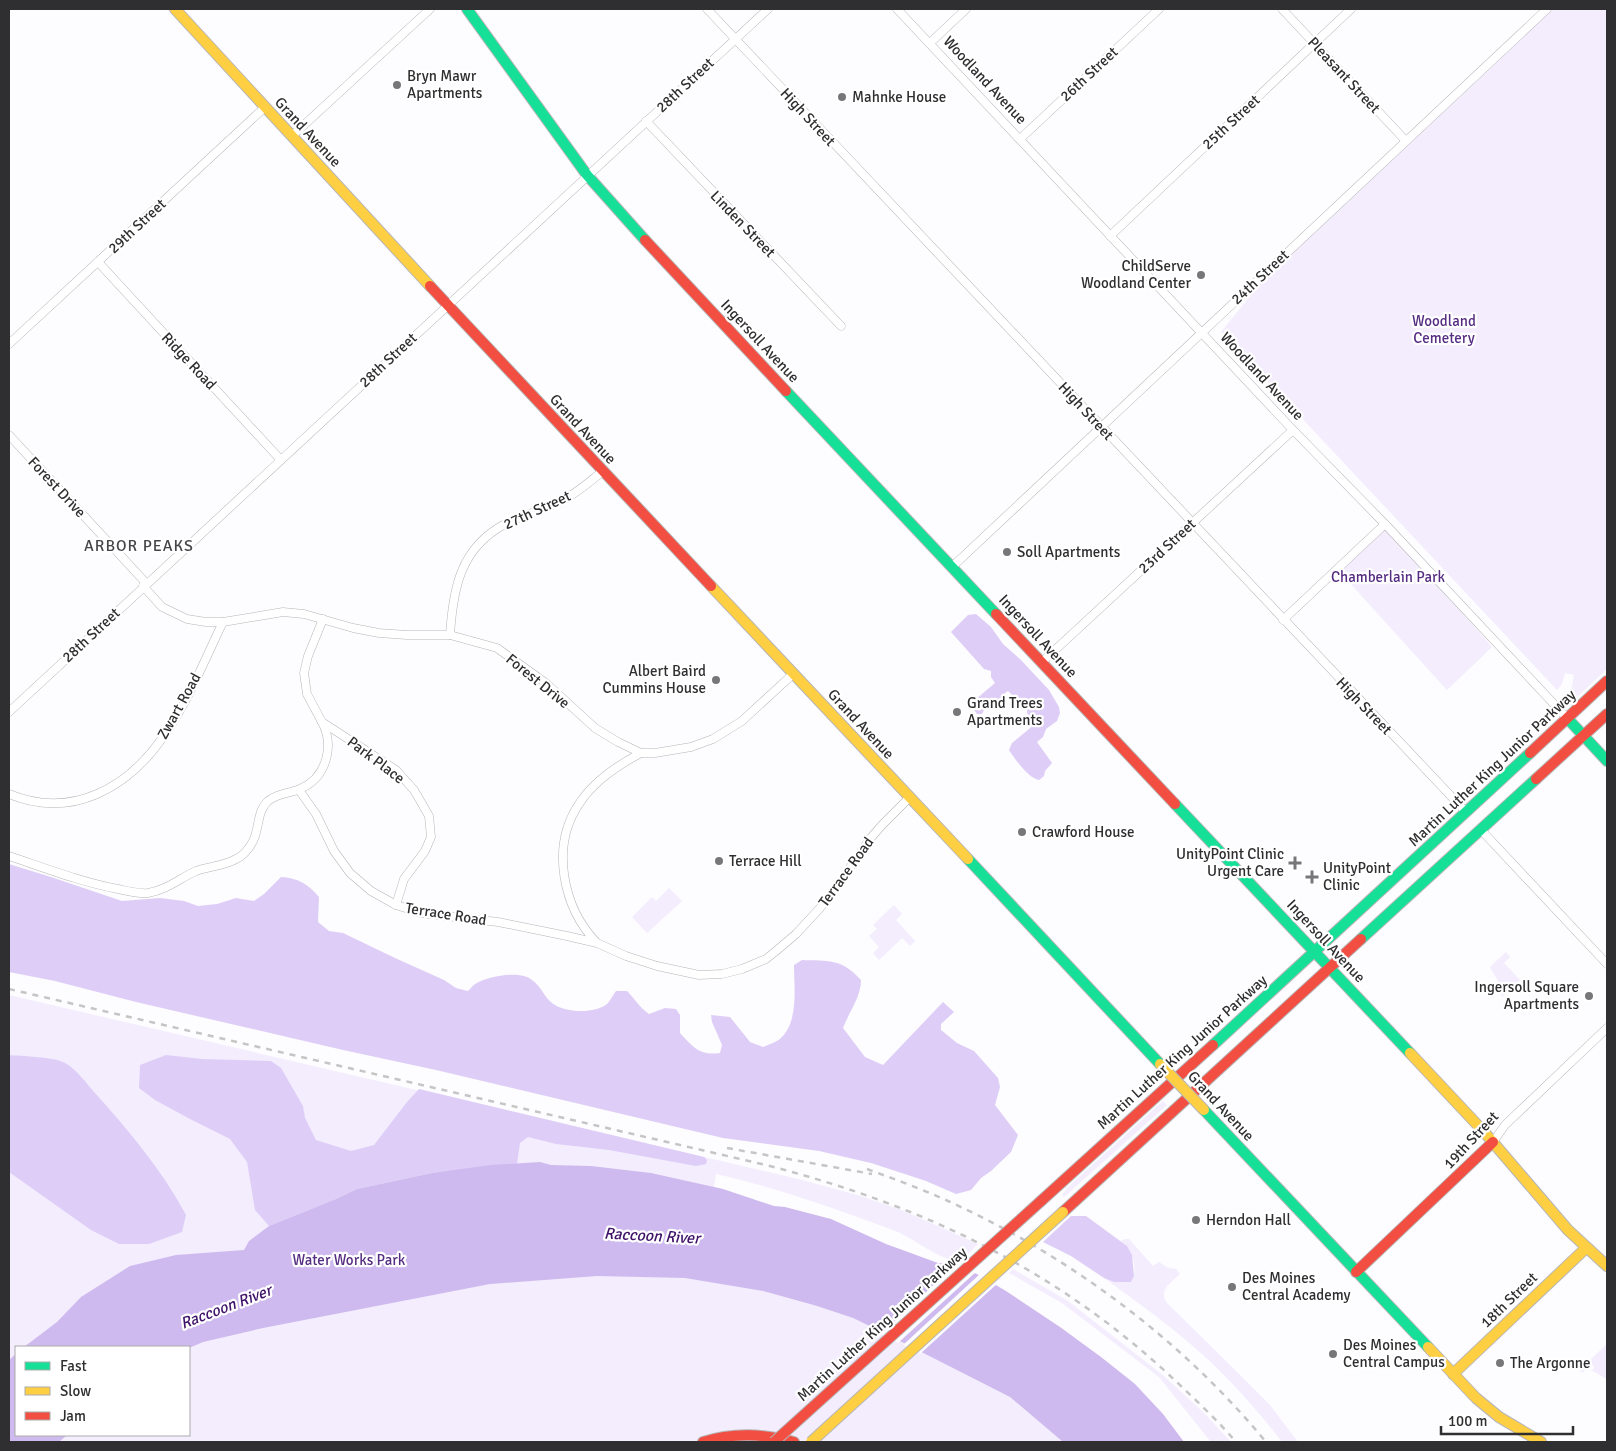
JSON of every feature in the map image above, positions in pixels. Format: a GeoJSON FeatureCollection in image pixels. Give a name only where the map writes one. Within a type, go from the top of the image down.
{"type":"FeatureCollection","features":[{"type":"Feature","properties":{"kind":"main road","name":"Grand Avenue"},"geometry":{"type":"LineString","coordinates":[[175,9],[447,305],[1453,1374],[1492,1412],[1541,1442]]}},
{"type":"Feature","properties":{"kind":"main road","name":"Ingersoll Avenue"},"geometry":{"type":"LineString","coordinates":[[467,9],[587,175],[634,228],[1330,967],[1493,1142],[1586,1248],[1607,1266]]}},
{"type":"Feature","properties":{"kind":"main road","name":"Martin Luther King Junior Parkway"},"geometry":{"type":"LineString","coordinates":[[774,1442],[1315,952],[1607,681]]}},
{"type":"Feature","properties":{"kind":"main road"},"geometry":{"type":"LineString","coordinates":[[810,1442],[1607,714]]}},
{"type":"Feature","properties":{"kind":"main road","name":"Woodland Avenue"},"geometry":{"type":"LineString","coordinates":[[1568,719],[1607,761]]}},
{"type":"Feature","properties":{"kind":"main road","name":"19th Street"},"geometry":{"type":"LineString","coordinates":[[1356,1272],[1493,1142]]}},
{"type":"Feature","properties":{"kind":"main road","name":"18th Street"},"geometry":{"type":"LineString","coordinates":[[1453,1374],[1586,1248]]}},
{"type":"Feature","properties":{"kind":"main road"},"geometry":{"type":"LineString","coordinates":[[703,1442],[726,1435],[752,1434],[773,1436],[794,1442]]}},
{"type":"Feature","properties":{"kind":"street"},"geometry":{"type":"LineString","coordinates":[[292,136],[430,9]]}},
{"type":"Feature","properties":{"kind":"street","name":"High Street"},"geometry":{"type":"LineString","coordinates":[[708,9],[1466,812]]}},
{"type":"Feature","properties":{"kind":"street","name":"28th Street"},"geometry":{"type":"LineString","coordinates":[[10,708],[768,9]]}},
{"type":"Feature","properties":{"kind":"street","name":"Woodland Avenue"},"geometry":{"type":"LineString","coordinates":[[897,9],[1201,333],[1385,524],[1568,719]]}},
{"type":"Feature","properties":{"kind":"street"},"geometry":{"type":"LineString","coordinates":[[930,43],[966,9]]}},
{"type":"Feature","properties":{"kind":"street","name":"26th Street"},"geometry":{"type":"LineString","coordinates":[[1020,139],[1158,9]]}},
{"type":"Feature","properties":{"kind":"street","name":"Pleasant Street"},"geometry":{"type":"LineString","coordinates":[[1282,9],[1406,141]]}},
{"type":"Feature","properties":{"kind":"street","name":"25th Street"},"geometry":{"type":"LineString","coordinates":[[1110,236],[1351,9]]}},
{"type":"Feature","properties":{"kind":"street","name":"24th Street"},"geometry":{"type":"LineString","coordinates":[[952,567],[1547,9]]}},
{"type":"Feature","properties":{"kind":"street","name":"29th Street"},"geometry":{"type":"LineString","coordinates":[[9,344],[265,107]]}},
{"type":"Feature","properties":{"kind":"street","name":"Linden Street"},"geometry":{"type":"LineString","coordinates":[[646,121],[841,326]]}},
{"type":"Feature","properties":{"kind":"street","name":"Ridge Road"},"geometry":{"type":"LineString","coordinates":[[98,262],[280,459]]}},
{"type":"Feature","properties":{"kind":"street","name":"23rd Street"},"geometry":{"type":"LineString","coordinates":[[1042,662],[1293,430]]}},
{"type":"Feature","properties":{"kind":"street","name":"Forest Drive"},"geometry":{"type":"LineString","coordinates":[[9,435],[145,584],[162,607],[178,616],[206,622],[223,622],[282,612],[304,614],[353,628],[380,633],[450,635],[497,648],[547,684],[596,728],[618,742],[641,753],[655,753],[691,747],[713,739],[742,721],[793,674]]}},
{"type":"Feature","properties":{"kind":"street","name":"27th Street"},"geometry":{"type":"LineString","coordinates":[[450,635],[452,604],[458,578],[469,554],[484,539],[504,524],[560,502],[603,471]]}},
{"type":"Feature","properties":{"kind":"street"},"geometry":{"type":"LineString","coordinates":[[1283,620],[1385,524]]}},
{"type":"Feature","properties":{"kind":"street","name":"Park Place"},"geometry":{"type":"LineString","coordinates":[[322,619],[308,656],[304,674],[306,694],[322,722],[396,770],[414,790],[429,816],[431,837],[425,850],[404,878],[396,905]]}},
{"type":"Feature","properties":{"kind":"street","name":"Zwart Road"},"geometry":{"type":"LineString","coordinates":[[9,794],[32,802],[66,804],[88,799],[122,781],[152,752],[165,735],[176,717],[223,622]]}},
{"type":"Feature","properties":{"kind":"street"},"geometry":{"type":"LineString","coordinates":[[9,856],[98,885],[135,893],[162,890],[196,871],[226,864],[239,858],[254,841],[260,814],[266,803],[278,795],[299,790],[310,784],[317,777],[326,762],[328,747],[328,737],[322,722]]}},
{"type":"Feature","properties":{"kind":"street"},"geometry":{"type":"LineString","coordinates":[[597,944],[581,924],[567,891],[564,859],[566,835],[573,813],[586,794],[612,771],[641,753]]}},
{"type":"Feature","properties":{"kind":"street","name":"Terrace Road"},"geometry":{"type":"LineString","coordinates":[[299,790],[316,814],[334,851],[350,873],[371,891],[396,905],[421,913],[498,922],[597,944],[642,962],[699,975],[722,974],[754,965],[776,951],[796,934],[838,885],[882,824],[910,797]]}},
{"type":"Feature","properties":{"kind":"street"},"geometry":{"type":"LineString","coordinates":[[1481,830],[1607,964]]}},
{"type":"Feature","properties":{"kind":"street","name":"19th Street"},"geometry":{"type":"LineString","coordinates":[[1493,1142],[1505,1125],[1607,1028]]}},
{"type":"Feature","properties":{"kind":"green space","name":"Woodland Cemetery"},"geometry":{"type":"Polygon","coordinates":[[[1548,9],[1607,9],[1607,669],[1577,697],[1570,689],[1574,675],[1565,673],[1562,684],[1557,690],[1221,332],[1281,258],[1548,9]]]}},
{"type":"Feature","properties":{"kind":"green space","name":"Chamberlain Park"},"geometry":{"type":"Polygon","coordinates":[[[1385,524],[1492,647],[1447,690],[1339,571],[1385,524]]]}},
{"type":"Feature","properties":{"kind":"green space"},"geometry":{"type":"Polygon","coordinates":[[[669,888],[682,901],[647,933],[632,917],[652,897],[656,901],[669,888]]]}},
{"type":"Feature","properties":{"kind":"green space"},"geometry":{"type":"Polygon","coordinates":[[[894,905],[902,914],[896,920],[915,941],[910,946],[902,938],[879,960],[873,953],[879,947],[869,936],[877,929],[873,925],[894,905]]]}},
{"type":"Feature","properties":{"kind":"green space"},"geometry":{"type":"Polygon","coordinates":[[[1506,952],[1510,957],[1504,963],[1520,980],[1502,997],[1498,981],[1490,967],[1506,952]]]}},
{"type":"Feature","properties":{"kind":"green space","name":"Water Works Park"},"geometry":{"type":"Polygon","coordinates":[[[9,995],[798,1179],[861,1196],[904,1211],[978,1244],[961,1259],[947,1259],[898,1232],[785,1193],[716,1174],[700,1280],[763,1291],[853,1318],[1010,1397],[1063,1442],[9,1442],[9,995]]]}},
{"type":"Feature","properties":{"kind":"green space"},"geometry":{"type":"Polygon","coordinates":[[[1163,1101],[1167,1105],[1064,1197],[1062,1195],[1068,1187],[1163,1101]]]}},
{"type":"Feature","properties":{"kind":"green space"},"geometry":{"type":"Polygon","coordinates":[[[1129,1239],[1153,1266],[1159,1262],[1168,1268],[1176,1269],[1180,1274],[1165,1290],[1164,1297],[1166,1302],[1269,1404],[1298,1442],[1282,1442],[1244,1396],[1202,1354],[1166,1324],[1104,1278],[1114,1282],[1131,1282],[1134,1266],[1131,1254],[1121,1241],[1129,1239]]]}},
{"type":"Feature","properties":{"kind":"green space"},"geometry":{"type":"Polygon","coordinates":[[[1013,1269],[1068,1301],[1164,1376],[1204,1413],[1231,1442],[1211,1442],[1159,1377],[1062,1303],[1009,1273],[1013,1269]]]}},
{"type":"Feature","properties":{"kind":"green space"},"geometry":{"type":"Polygon","coordinates":[[[1607,1344],[1607,1379],[1589,1369],[1593,1370],[1594,1366],[1591,1364],[1582,1373],[1577,1365],[1580,1361],[1584,1366],[1607,1344]]]}},
{"type":"Feature","properties":{"kind":"shaded area"},"geometry":{"type":"Polygon","coordinates":[[[976,614],[991,627],[1003,644],[1049,690],[1059,707],[1060,713],[1057,721],[1046,729],[1043,737],[1037,742],[1052,763],[1045,771],[1044,776],[1039,780],[1026,772],[1009,750],[1012,743],[1035,724],[1027,713],[1027,709],[1018,699],[1011,702],[1012,695],[1008,691],[1005,693],[1001,703],[985,708],[982,714],[977,714],[972,707],[975,700],[995,683],[991,677],[991,671],[984,669],[951,632],[968,615],[976,614]]]}},
{"type":"Feature","properties":{"kind":"shaded area"},"geometry":{"type":"Polygon","coordinates":[[[9,864],[122,901],[160,898],[184,901],[198,906],[217,904],[236,898],[254,901],[281,877],[298,880],[307,885],[319,897],[318,922],[329,931],[343,933],[444,980],[456,988],[468,991],[482,980],[505,975],[520,975],[527,977],[535,983],[549,1001],[557,1006],[580,1011],[602,1007],[608,1003],[616,991],[627,991],[649,1014],[665,1008],[676,1009],[680,1015],[680,1033],[697,1049],[713,1054],[720,1053],[722,1045],[711,1015],[730,1017],[750,1042],[763,1047],[779,1039],[787,1031],[791,1023],[795,993],[794,965],[802,960],[834,962],[847,968],[861,980],[857,998],[843,1028],[865,1057],[883,1065],[943,1002],[954,1012],[941,1024],[941,1030],[957,1043],[974,1051],[998,1078],[1000,1087],[995,1105],[1018,1135],[1011,1152],[981,1178],[971,1190],[956,1194],[926,1181],[871,1163],[819,1151],[723,1138],[136,1002],[55,981],[9,972],[9,864]]]}},
{"type":"Feature","properties":{"kind":"shaded area"},"geometry":{"type":"Polygon","coordinates":[[[9,1055],[54,1059],[69,1065],[77,1072],[132,1136],[177,1198],[186,1215],[182,1232],[149,1244],[119,1244],[91,1230],[9,1172],[9,1055]]]}},
{"type":"Feature","properties":{"kind":"shaded area"},"geometry":{"type":"Polygon","coordinates":[[[166,1055],[202,1059],[271,1061],[281,1068],[303,1106],[305,1118],[316,1140],[351,1151],[374,1145],[419,1089],[704,1157],[707,1160],[706,1164],[696,1166],[609,1150],[556,1144],[528,1137],[520,1143],[517,1164],[432,1173],[357,1189],[269,1226],[255,1210],[247,1162],[230,1139],[155,1100],[139,1088],[140,1065],[166,1055]]]}},
{"type":"Feature","properties":{"kind":"shaded area"},"geometry":{"type":"Polygon","coordinates":[[[1071,1216],[1086,1216],[1127,1246],[1132,1255],[1134,1276],[1131,1282],[1114,1282],[1104,1278],[1071,1256],[1043,1242],[1071,1216]]]}},
{"type":"Feature","properties":{"kind":"water","name":"Raccoon River"},"geometry":{"type":"Polygon","coordinates":[[[540,1162],[551,1165],[591,1166],[651,1173],[723,1189],[774,1206],[831,1219],[886,1244],[938,1263],[948,1264],[977,1274],[1060,1327],[1135,1384],[1163,1414],[1184,1442],[1063,1442],[1010,1397],[853,1318],[763,1291],[685,1278],[597,1276],[490,1284],[263,1328],[203,1342],[190,1348],[190,1346],[25,1346],[57,1322],[81,1297],[130,1266],[176,1255],[244,1250],[249,1241],[269,1226],[357,1189],[432,1173],[491,1165],[540,1162]]]}},
{"type":"Feature","properties":{"kind":"water"},"geometry":{"type":"Polygon","coordinates":[[[15,1355],[15,1436],[66,1436],[59,1442],[9,1442],[9,1360],[15,1355]]]}},
{"type":"Feature","properties":{"kind":"pier"},"geometry":{"type":"Polygon","coordinates":[[[956,1264],[977,1271],[898,1343],[881,1334],[956,1264]]]}},
{"type":"Feature","properties":{"kind":"pier"},"geometry":{"type":"Polygon","coordinates":[[[981,1273],[998,1283],[920,1354],[903,1345],[981,1273]]]}},
{"type":"Feature","properties":{"kind":"railway"},"geometry":{"type":"LineString","coordinates":[[9,989],[766,1165],[882,1201],[937,1223],[990,1249],[1041,1278],[1090,1310],[1137,1347],[1183,1388],[1236,1442]]}},
{"type":"Feature","properties":{"kind":"railway"},"geometry":{"type":"LineString","coordinates":[[727,1148],[872,1174]]}},
{"type":"Feature","properties":{"kind":"railway"},"geometry":{"type":"LineString","coordinates":[[867,1169],[908,1184],[993,1223],[1037,1247],[1079,1274],[1160,1335],[1233,1404],[1266,1442]]}},
{"type":"Feature","properties":{"kind":"traffic: fast"},"geometry":{"type":"LineString","coordinates":[[467,9],[587,175],[645,240]]}},
{"type":"Feature","properties":{"kind":"traffic: fast"},"geometry":{"type":"LineString","coordinates":[[786,391],[996,614]]}},
{"type":"Feature","properties":{"kind":"traffic: fast"},"geometry":{"type":"LineString","coordinates":[[1568,719],[1607,761]]}},
{"type":"Feature","properties":{"kind":"traffic: fast"},"geometry":{"type":"LineString","coordinates":[[1213,1045],[1530,753]]}},
{"type":"Feature","properties":{"kind":"traffic: fast"},"geometry":{"type":"LineString","coordinates":[[1361,939],[1536,779]]}},
{"type":"Feature","properties":{"kind":"traffic: fast"},"geometry":{"type":"LineString","coordinates":[[1175,804],[1410,1053]]}},
{"type":"Feature","properties":{"kind":"traffic: fast"},"geometry":{"type":"LineString","coordinates":[[968,859],[1160,1064]]}},
{"type":"Feature","properties":{"kind":"traffic: fast"},"geometry":{"type":"LineString","coordinates":[[1204,1110],[1428,1347]]}},
{"type":"Feature","properties":{"kind":"traffic: slow"},"geometry":{"type":"LineString","coordinates":[[175,9],[430,286]]}},
{"type":"Feature","properties":{"kind":"traffic: slow"},"geometry":{"type":"LineString","coordinates":[[711,586],[968,859]]}},
{"type":"Feature","properties":{"kind":"traffic: slow"},"geometry":{"type":"LineString","coordinates":[[1410,1053],[1485,1133],[1568,1230],[1607,1266]]}},
{"type":"Feature","properties":{"kind":"traffic: slow"},"geometry":{"type":"LineString","coordinates":[[1160,1064],[1204,1110]]}},
{"type":"Feature","properties":{"kind":"traffic: slow"},"geometry":{"type":"LineString","coordinates":[[811,1442],[1063,1212]]}},
{"type":"Feature","properties":{"kind":"traffic: slow"},"geometry":{"type":"LineString","coordinates":[[1453,1374],[1586,1248]]}},
{"type":"Feature","properties":{"kind":"traffic: slow"},"geometry":{"type":"LineString","coordinates":[[1428,1347],[1476,1398],[1499,1417],[1541,1442]]}},
{"type":"Feature","properties":{"kind":"traffic: jam"},"geometry":{"type":"LineString","coordinates":[[645,240],[786,391]]}},
{"type":"Feature","properties":{"kind":"traffic: jam"},"geometry":{"type":"LineString","coordinates":[[430,286],[711,586]]}},
{"type":"Feature","properties":{"kind":"traffic: jam"},"geometry":{"type":"LineString","coordinates":[[996,614],[1175,804]]}},
{"type":"Feature","properties":{"kind":"traffic: jam"},"geometry":{"type":"LineString","coordinates":[[1530,753],[1607,681]]}},
{"type":"Feature","properties":{"kind":"traffic: jam"},"geometry":{"type":"LineString","coordinates":[[1536,779],[1607,714]]}},
{"type":"Feature","properties":{"kind":"traffic: jam"},"geometry":{"type":"LineString","coordinates":[[1063,1212],[1361,939]]}},
{"type":"Feature","properties":{"kind":"traffic: jam"},"geometry":{"type":"LineString","coordinates":[[1041,1201],[1213,1045]]}},
{"type":"Feature","properties":{"kind":"traffic: jam"},"geometry":{"type":"LineString","coordinates":[[1356,1272],[1493,1142]]}},
{"type":"Feature","properties":{"kind":"traffic: jam"},"geometry":{"type":"LineString","coordinates":[[774,1442],[1041,1201]]}},
{"type":"Feature","properties":{"kind":"traffic: jam"},"geometry":{"type":"LineString","coordinates":[[703,1442],[737,1435],[771,1437],[794,1442]]}},
{"type":"Feature","properties":{"kind":"place","name":"Bryn Mawr Apartments"},"geometry":{"type":"Point","coordinates":[397,85]}},
{"type":"Feature","properties":{"kind":"place","name":"Mahnke House"},"geometry":{"type":"Point","coordinates":[842,97]}},
{"type":"Feature","properties":{"kind":"place","name":"ChildServe Woodland Center"},"geometry":{"type":"Point","coordinates":[1201,275]}},
{"type":"Feature","properties":{"kind":"place","name":"Soll Apartments"},"geometry":{"type":"Point","coordinates":[1007,552]}},
{"type":"Feature","properties":{"kind":"place","name":"Albert Baird Cummins House"},"geometry":{"type":"Point","coordinates":[716,680]}},
{"type":"Feature","properties":{"kind":"place","name":"Grand Trees Apartments"},"geometry":{"type":"Point","coordinates":[957,712]}},
{"type":"Feature","properties":{"kind":"place","name":"Crawford House"},"geometry":{"type":"Point","coordinates":[1022,832]}},
{"type":"Feature","properties":{"kind":"place","name":"Terrace Hill"},"geometry":{"type":"Point","coordinates":[719,861]}},
{"type":"Feature","properties":{"kind":"place","name":"UnityPoint Clinic Urgent Care"},"geometry":{"type":"Point","coordinates":[1295,863]}},
{"type":"Feature","properties":{"kind":"place","name":"UnityPoint Clinic"},"geometry":{"type":"Point","coordinates":[1312,877]}},
{"type":"Feature","properties":{"kind":"place","name":"Ingersoll Square Apartments"},"geometry":{"type":"Point","coordinates":[1589,996]}},
{"type":"Feature","properties":{"kind":"place","name":"Herndon Hall"},"geometry":{"type":"Point","coordinates":[1196,1220]}},
{"type":"Feature","properties":{"kind":"place","name":"Des Moines Central Academy"},"geometry":{"type":"Point","coordinates":[1232,1287]}},
{"type":"Feature","properties":{"kind":"place","name":"Des Moines Central Campus"},"geometry":{"type":"Point","coordinates":[1333,1354]}},
{"type":"Feature","properties":{"kind":"place","name":"The Argonne"},"geometry":{"type":"Point","coordinates":[1500,1363]}},
{"type":"Feature","properties":{"kind":"district","name":"ARBOR PEAKS"},"geometry":{"type":"Point","coordinates":[139,546]}}]}
